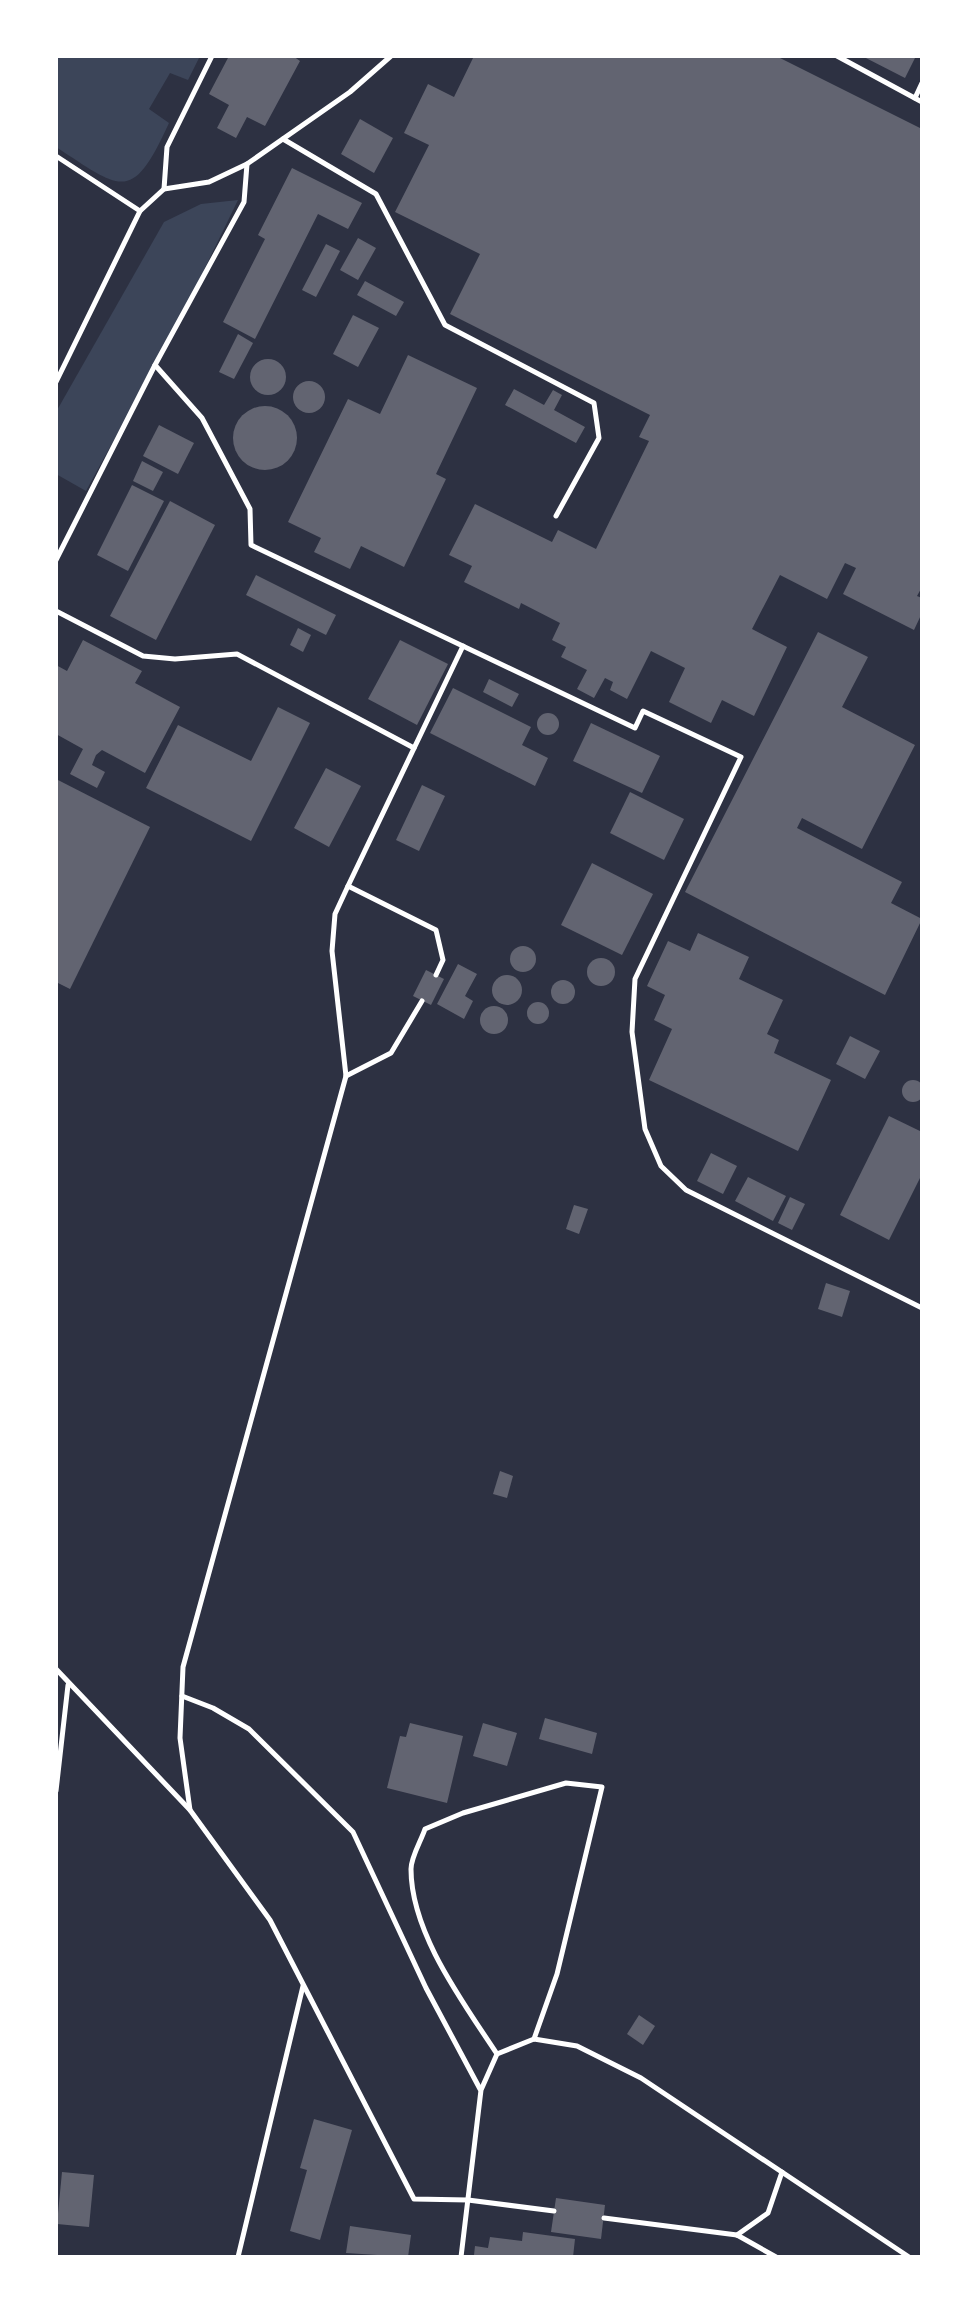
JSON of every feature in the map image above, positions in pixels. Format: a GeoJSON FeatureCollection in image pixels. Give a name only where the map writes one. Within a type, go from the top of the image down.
{"type":"FeatureCollection","features":[{"type":"Feature","properties":{"kind":"lane"},"geometry":{"type":"LineString","coordinates":[[164,189],[167,147],[212,56]]}},
{"type":"Feature","properties":{"kind":"lane"},"geometry":{"type":"LineString","coordinates":[[56,382],[140,211],[164,189],[209,182],[247,164],[350,92],[391,56]]}},
{"type":"Feature","properties":{"kind":"lane"},"geometry":{"type":"LineString","coordinates":[[837,56],[922,102]]}},
{"type":"Feature","properties":{"kind":"lane"},"geometry":{"type":"LineString","coordinates":[[915,98],[922,83]]}},
{"type":"Feature","properties":{"kind":"lane"},"geometry":{"type":"LineString","coordinates":[[283,139],[376,194],[445,325],[594,403],[599,438],[556,516]]}},
{"type":"Feature","properties":{"kind":"lane"},"geometry":{"type":"LineString","coordinates":[[56,156],[140,211]]}},
{"type":"Feature","properties":{"kind":"lane"},"geometry":{"type":"LineString","coordinates":[[56,560],[155,365],[244,202],[247,164]]}},
{"type":"Feature","properties":{"kind":"lane"},"geometry":{"type":"LineString","coordinates":[[155,365],[202,418],[250,509],[251,545],[635,728],[643,711],[741,757],[635,979],[632,1032],[645,1129],[661,1166],[686,1190],[922,1308]]}},
{"type":"Feature","properties":{"kind":"lane"},"geometry":{"type":"LineString","coordinates":[[56,611],[143,656],[175,659],[237,654],[414,748]]}},
{"type":"Feature","properties":{"kind":"lane"},"geometry":{"type":"LineString","coordinates":[[190,1810],[180,1738],[183,1667],[346,1076],[332,951],[335,914],[463,646]]}},
{"type":"Feature","properties":{"kind":"lane"},"geometry":{"type":"LineString","coordinates":[[348,886],[436,930],[443,960],[436,975]]}},
{"type":"Feature","properties":{"kind":"lane"},"geometry":{"type":"LineString","coordinates":[[346,1076],[391,1053],[422,1001]]}},
{"type":"Feature","properties":{"kind":"lane"},"geometry":{"type":"LineString","coordinates":[[56,1669],[190,1810],[270,1920],[414,2199],[468,2200],[554,2211]]}},
{"type":"Feature","properties":{"kind":"lane"},"geometry":{"type":"LineString","coordinates":[[56,1791],[68,1684]]}},
{"type":"Feature","properties":{"kind":"lane"},"geometry":{"type":"LineString","coordinates":[[182,1696],[213,1708],[249,1729],[353,1832],[426,1988],[481,2090]]}},
{"type":"Feature","properties":{"kind":"lane"},"geometry":{"type":"LineString","coordinates":[[497,2054],[451,1985],[416,1909],[411,1867],[425,1829],[463,1813],[566,1783],[602,1787],[557,1974],[534,2039]]}},
{"type":"Feature","properties":{"kind":"lane"},"geometry":{"type":"LineString","coordinates":[[238,2257],[304,1984]]}},
{"type":"Feature","properties":{"kind":"lane"},"geometry":{"type":"LineString","coordinates":[[461,2257],[481,2090],[497,2054],[534,2039],[577,2046],[641,2078],[909,2257]]}},
{"type":"Feature","properties":{"kind":"lane"},"geometry":{"type":"LineString","coordinates":[[737,2235],[768,2213],[782,2172]]}},
{"type":"Feature","properties":{"kind":"lane"},"geometry":{"type":"LineString","coordinates":[[604,2218],[737,2235],[776,2257]]}},
{"type":"Feature","properties":{"kind":"shaded area"},"geometry":{"type":"Polygon","coordinates":[[[56,56],[200,56],[188,80],[170,73],[149,109],[169,123],[145,167],[134,178],[123,182],[111,180],[56,147],[56,56]]]}},
{"type":"Feature","properties":{"kind":"shaded area"},"geometry":{"type":"Polygon","coordinates":[[[238,200],[182,315],[86,491],[56,474],[56,412],[164,222],[201,204],[238,200]]]}},
{"type":"Feature","properties":{"kind":"building"},"geometry":{"type":"Polygon","coordinates":[[[229,56],[293,56],[300,61],[265,126],[247,117],[236,138],[217,128],[229,105],[209,94],[229,56]]]}},
{"type":"Feature","properties":{"kind":"building"},"geometry":{"type":"Polygon","coordinates":[[[474,56],[776,56],[922,129],[922,587],[917,596],[922,598],[922,613],[914,630],[843,594],[856,568],[845,563],[827,599],[780,575],[752,629],[787,647],[754,716],[722,700],[711,723],[669,702],[685,668],[651,651],[627,699],[610,690],[613,682],[605,678],[594,698],[577,689],[587,670],[561,657],[566,647],[552,640],[560,623],[521,603],[519,609],[464,582],[472,566],[449,555],[475,504],[552,542],[558,530],[596,549],[649,441],[639,437],[650,415],[450,314],[480,254],[395,212],[429,145],[404,133],[428,84],[454,97],[474,56]]]}},
{"type":"Feature","properties":{"kind":"building"},"geometry":{"type":"Polygon","coordinates":[[[862,56],[916,56],[905,78],[862,56]]]}},
{"type":"Feature","properties":{"kind":"building"},"geometry":{"type":"Polygon","coordinates":[[[360,119],[393,138],[374,173],[341,154],[360,119]]]}},
{"type":"Feature","properties":{"kind":"building"},"geometry":{"type":"Polygon","coordinates":[[[292,168],[362,203],[348,229],[318,214],[255,339],[223,322],[265,239],[258,235],[292,168]]]}},
{"type":"Feature","properties":{"kind":"building"},"geometry":{"type":"Polygon","coordinates":[[[358,238],[376,248],[358,280],[340,270],[358,238]]]}},
{"type":"Feature","properties":{"kind":"building"},"geometry":{"type":"Polygon","coordinates":[[[326,244],[340,251],[316,297],[302,290],[326,244]]]}},
{"type":"Feature","properties":{"kind":"building"},"geometry":{"type":"Polygon","coordinates":[[[365,281],[404,302],[396,316],[357,295],[365,281]]]}},
{"type":"Feature","properties":{"kind":"building"},"geometry":{"type":"Polygon","coordinates":[[[353,315],[379,328],[358,367],[333,354],[353,315]]]}},
{"type":"Feature","properties":{"kind":"building"},"geometry":{"type":"Polygon","coordinates":[[[238,334],[253,343],[234,379],[219,372],[238,334]]]}},
{"type":"Feature","properties":{"kind":"building"},"geometry":{"type":"Polygon","coordinates":[[[408,355],[477,388],[436,474],[446,479],[404,567],[361,546],[350,569],[314,552],[321,538],[288,522],[348,399],[380,414],[408,355]]]}},
{"type":"Feature","properties":{"kind":"building"},"geometry":{"type":"Polygon","coordinates":[[[268,359],[281,364],[286,377],[281,390],[268,395],[255,390],[250,377],[255,364],[268,359]]]}},
{"type":"Feature","properties":{"kind":"building"},"geometry":{"type":"Polygon","coordinates":[[[309,381],[321,385],[325,397],[321,409],[309,413],[297,409],[293,397],[297,385],[309,381]]]}},
{"type":"Feature","properties":{"kind":"building"},"geometry":{"type":"Polygon","coordinates":[[[514,389],[544,405],[553,390],[562,395],[554,410],[585,427],[576,443],[505,405],[514,389]]]}},
{"type":"Feature","properties":{"kind":"building"},"geometry":{"type":"Polygon","coordinates":[[[259,406],[271,406],[288,415],[295,426],[295,450],[288,461],[271,470],[259,470],[247,465],[238,456],[233,444],[233,432],[238,420],[247,411],[259,406]]]}},
{"type":"Feature","properties":{"kind":"building"},"geometry":{"type":"Polygon","coordinates":[[[159,425],[194,443],[178,474],[143,456],[159,425]]]}},
{"type":"Feature","properties":{"kind":"building"},"geometry":{"type":"Polygon","coordinates":[[[142,461],[163,472],[153,491],[133,481],[142,461]]]}},
{"type":"Feature","properties":{"kind":"building"},"geometry":{"type":"Polygon","coordinates":[[[132,485],[164,501],[128,571],[97,555],[132,485]]]}},
{"type":"Feature","properties":{"kind":"building"},"geometry":{"type":"Polygon","coordinates":[[[170,501],[215,525],[156,640],[110,616],[170,501]]]}},
{"type":"Feature","properties":{"kind":"building"},"geometry":{"type":"Polygon","coordinates":[[[256,575],[336,615],[326,635],[246,595],[256,575]]]}},
{"type":"Feature","properties":{"kind":"building"},"geometry":{"type":"Polygon","coordinates":[[[298,628],[311,635],[303,652],[290,645],[298,628]]]}},
{"type":"Feature","properties":{"kind":"building"},"geometry":{"type":"Polygon","coordinates":[[[818,632],[868,657],[842,707],[915,745],[862,849],[802,818],[797,828],[902,882],[891,903],[922,919],[885,995],[685,892],[818,632]]]}},
{"type":"Feature","properties":{"kind":"building"},"geometry":{"type":"Polygon","coordinates":[[[83,640],[142,671],[135,683],[180,707],[145,773],[102,750],[96,755],[92,765],[105,772],[97,788],[70,774],[83,749],[56,734],[56,665],[67,671],[83,640]]]}},
{"type":"Feature","properties":{"kind":"building"},"geometry":{"type":"Polygon","coordinates":[[[400,640],[448,664],[417,725],[368,699],[400,640]]]}},
{"type":"Feature","properties":{"kind":"building"},"geometry":{"type":"Polygon","coordinates":[[[489,679],[519,694],[512,707],[483,692],[489,679]]]}},
{"type":"Feature","properties":{"kind":"building"},"geometry":{"type":"Polygon","coordinates":[[[453,688],[531,727],[522,745],[548,758],[535,786],[430,733],[453,688]]]}},
{"type":"Feature","properties":{"kind":"building"},"geometry":{"type":"Polygon","coordinates":[[[278,707],[310,723],[251,841],[146,788],[178,725],[251,761],[278,707]]]}},
{"type":"Feature","properties":{"kind":"building"},"geometry":{"type":"Polygon","coordinates":[[[548,713],[559,724],[548,735],[537,724],[548,713]]]}},
{"type":"Feature","properties":{"kind":"building"},"geometry":{"type":"Polygon","coordinates":[[[591,723],[660,756],[642,793],[573,761],[591,723]]]}},
{"type":"Feature","properties":{"kind":"building"},"geometry":{"type":"Polygon","coordinates":[[[326,768],[361,786],[329,847],[294,828],[326,768]]]}},
{"type":"Feature","properties":{"kind":"building"},"geometry":{"type":"Polygon","coordinates":[[[56,779],[150,827],[70,989],[56,982],[56,779]]]}},
{"type":"Feature","properties":{"kind":"building"},"geometry":{"type":"Polygon","coordinates":[[[422,785],[445,796],[419,851],[396,840],[422,785]]]}},
{"type":"Feature","properties":{"kind":"building"},"geometry":{"type":"Polygon","coordinates":[[[630,792],[684,819],[664,860],[610,833],[630,792]]]}},
{"type":"Feature","properties":{"kind":"building"},"geometry":{"type":"Polygon","coordinates":[[[592,863],[653,894],[622,955],[561,925],[592,863]]]}},
{"type":"Feature","properties":{"kind":"building"},"geometry":{"type":"Polygon","coordinates":[[[698,933],[749,957],[739,979],[783,1000],[767,1034],[779,1040],[774,1053],[831,1080],[798,1151],[649,1080],[672,1029],[654,1020],[665,995],[647,986],[668,941],[690,951],[698,933]]]}},
{"type":"Feature","properties":{"kind":"building"},"geometry":{"type":"Polygon","coordinates":[[[523,946],[532,950],[536,959],[532,968],[523,972],[514,968],[510,959],[514,950],[523,946]]]}},
{"type":"Feature","properties":{"kind":"building"},"geometry":{"type":"Polygon","coordinates":[[[601,958],[611,962],[615,972],[611,982],[601,986],[591,982],[587,972],[591,962],[601,958]]]}},
{"type":"Feature","properties":{"kind":"building"},"geometry":{"type":"Polygon","coordinates":[[[458,964],[477,974],[465,996],[473,1001],[464,1019],[437,1004],[458,964]]]}},
{"type":"Feature","properties":{"kind":"building"},"geometry":{"type":"Polygon","coordinates":[[[426,970],[444,979],[431,1005],[413,996],[426,970]]]}},
{"type":"Feature","properties":{"kind":"building"},"geometry":{"type":"Polygon","coordinates":[[[507,975],[517,980],[522,990],[517,1000],[507,1005],[497,1000],[492,990],[497,980],[507,975]]]}},
{"type":"Feature","properties":{"kind":"building"},"geometry":{"type":"Polygon","coordinates":[[[563,980],[571,984],[575,992],[571,1000],[563,1004],[555,1000],[551,992],[555,984],[563,980]]]}},
{"type":"Feature","properties":{"kind":"building"},"geometry":{"type":"Polygon","coordinates":[[[538,1002],[546,1005],[549,1013],[546,1021],[538,1024],[530,1021],[527,1013],[530,1005],[538,1002]]]}},
{"type":"Feature","properties":{"kind":"building"},"geometry":{"type":"Polygon","coordinates":[[[494,1006],[504,1010],[508,1020],[504,1030],[494,1034],[484,1030],[480,1020],[484,1010],[494,1006]]]}},
{"type":"Feature","properties":{"kind":"building"},"geometry":{"type":"Polygon","coordinates":[[[850,1036],[880,1051],[865,1079],[836,1064],[850,1036]]]}},
{"type":"Feature","properties":{"kind":"building"},"geometry":{"type":"Polygon","coordinates":[[[913,1080],[921,1083],[924,1091],[921,1099],[913,1102],[905,1099],[902,1091],[905,1083],[913,1080]]]}},
{"type":"Feature","properties":{"kind":"building"},"geometry":{"type":"Polygon","coordinates":[[[889,1116],[922,1132],[922,1174],[889,1240],[840,1215],[889,1116]]]}},
{"type":"Feature","properties":{"kind":"building"},"geometry":{"type":"Polygon","coordinates":[[[711,1153],[737,1166],[723,1194],[697,1181],[711,1153]]]}},
{"type":"Feature","properties":{"kind":"building"},"geometry":{"type":"Polygon","coordinates":[[[748,1177],[786,1196],[773,1221],[735,1201],[748,1177]]]}},
{"type":"Feature","properties":{"kind":"building"},"geometry":{"type":"Polygon","coordinates":[[[790,1197],[805,1204],[792,1230],[778,1223],[790,1197]]]}},
{"type":"Feature","properties":{"kind":"building"},"geometry":{"type":"Polygon","coordinates":[[[574,1205],[588,1209],[579,1234],[566,1229],[574,1205]]]}},
{"type":"Feature","properties":{"kind":"building"},"geometry":{"type":"Polygon","coordinates":[[[826,1283],[850,1291],[842,1317],[818,1309],[826,1283]]]}},
{"type":"Feature","properties":{"kind":"building"},"geometry":{"type":"Polygon","coordinates":[[[500,1471],[513,1476],[507,1498],[493,1494],[500,1471]]]}},
{"type":"Feature","properties":{"kind":"building"},"geometry":{"type":"Polygon","coordinates":[[[545,1718],[597,1733],[592,1754],[539,1739],[545,1718]]]}},
{"type":"Feature","properties":{"kind":"building"},"geometry":{"type":"Polygon","coordinates":[[[410,1723],[463,1736],[447,1803],[387,1788],[400,1736],[406,1737],[410,1723]]]}},
{"type":"Feature","properties":{"kind":"building"},"geometry":{"type":"Polygon","coordinates":[[[483,1723],[517,1733],[507,1766],[473,1756],[483,1723]]]}},
{"type":"Feature","properties":{"kind":"building"},"geometry":{"type":"Polygon","coordinates":[[[639,2015],[655,2026],[643,2045],[627,2034],[639,2015]]]}},
{"type":"Feature","properties":{"kind":"building"},"geometry":{"type":"Polygon","coordinates":[[[314,2119],[352,2130],[320,2240],[290,2231],[307,2170],[300,2168],[314,2119]]]}},
{"type":"Feature","properties":{"kind":"building"},"geometry":{"type":"Polygon","coordinates":[[[62,2172],[94,2175],[89,2227],[57,2224],[62,2172]]]}},
{"type":"Feature","properties":{"kind":"building"},"geometry":{"type":"Polygon","coordinates":[[[556,2198],[605,2205],[601,2239],[551,2232],[556,2198]]]}},
{"type":"Feature","properties":{"kind":"building"},"geometry":{"type":"Polygon","coordinates":[[[350,2226],[411,2235],[408,2257],[346,2253],[350,2226]]]}},
{"type":"Feature","properties":{"kind":"building"},"geometry":{"type":"Polygon","coordinates":[[[523,2232],[575,2239],[573,2257],[474,2255],[475,2246],[488,2248],[490,2237],[522,2241],[523,2232]]]}}]}
